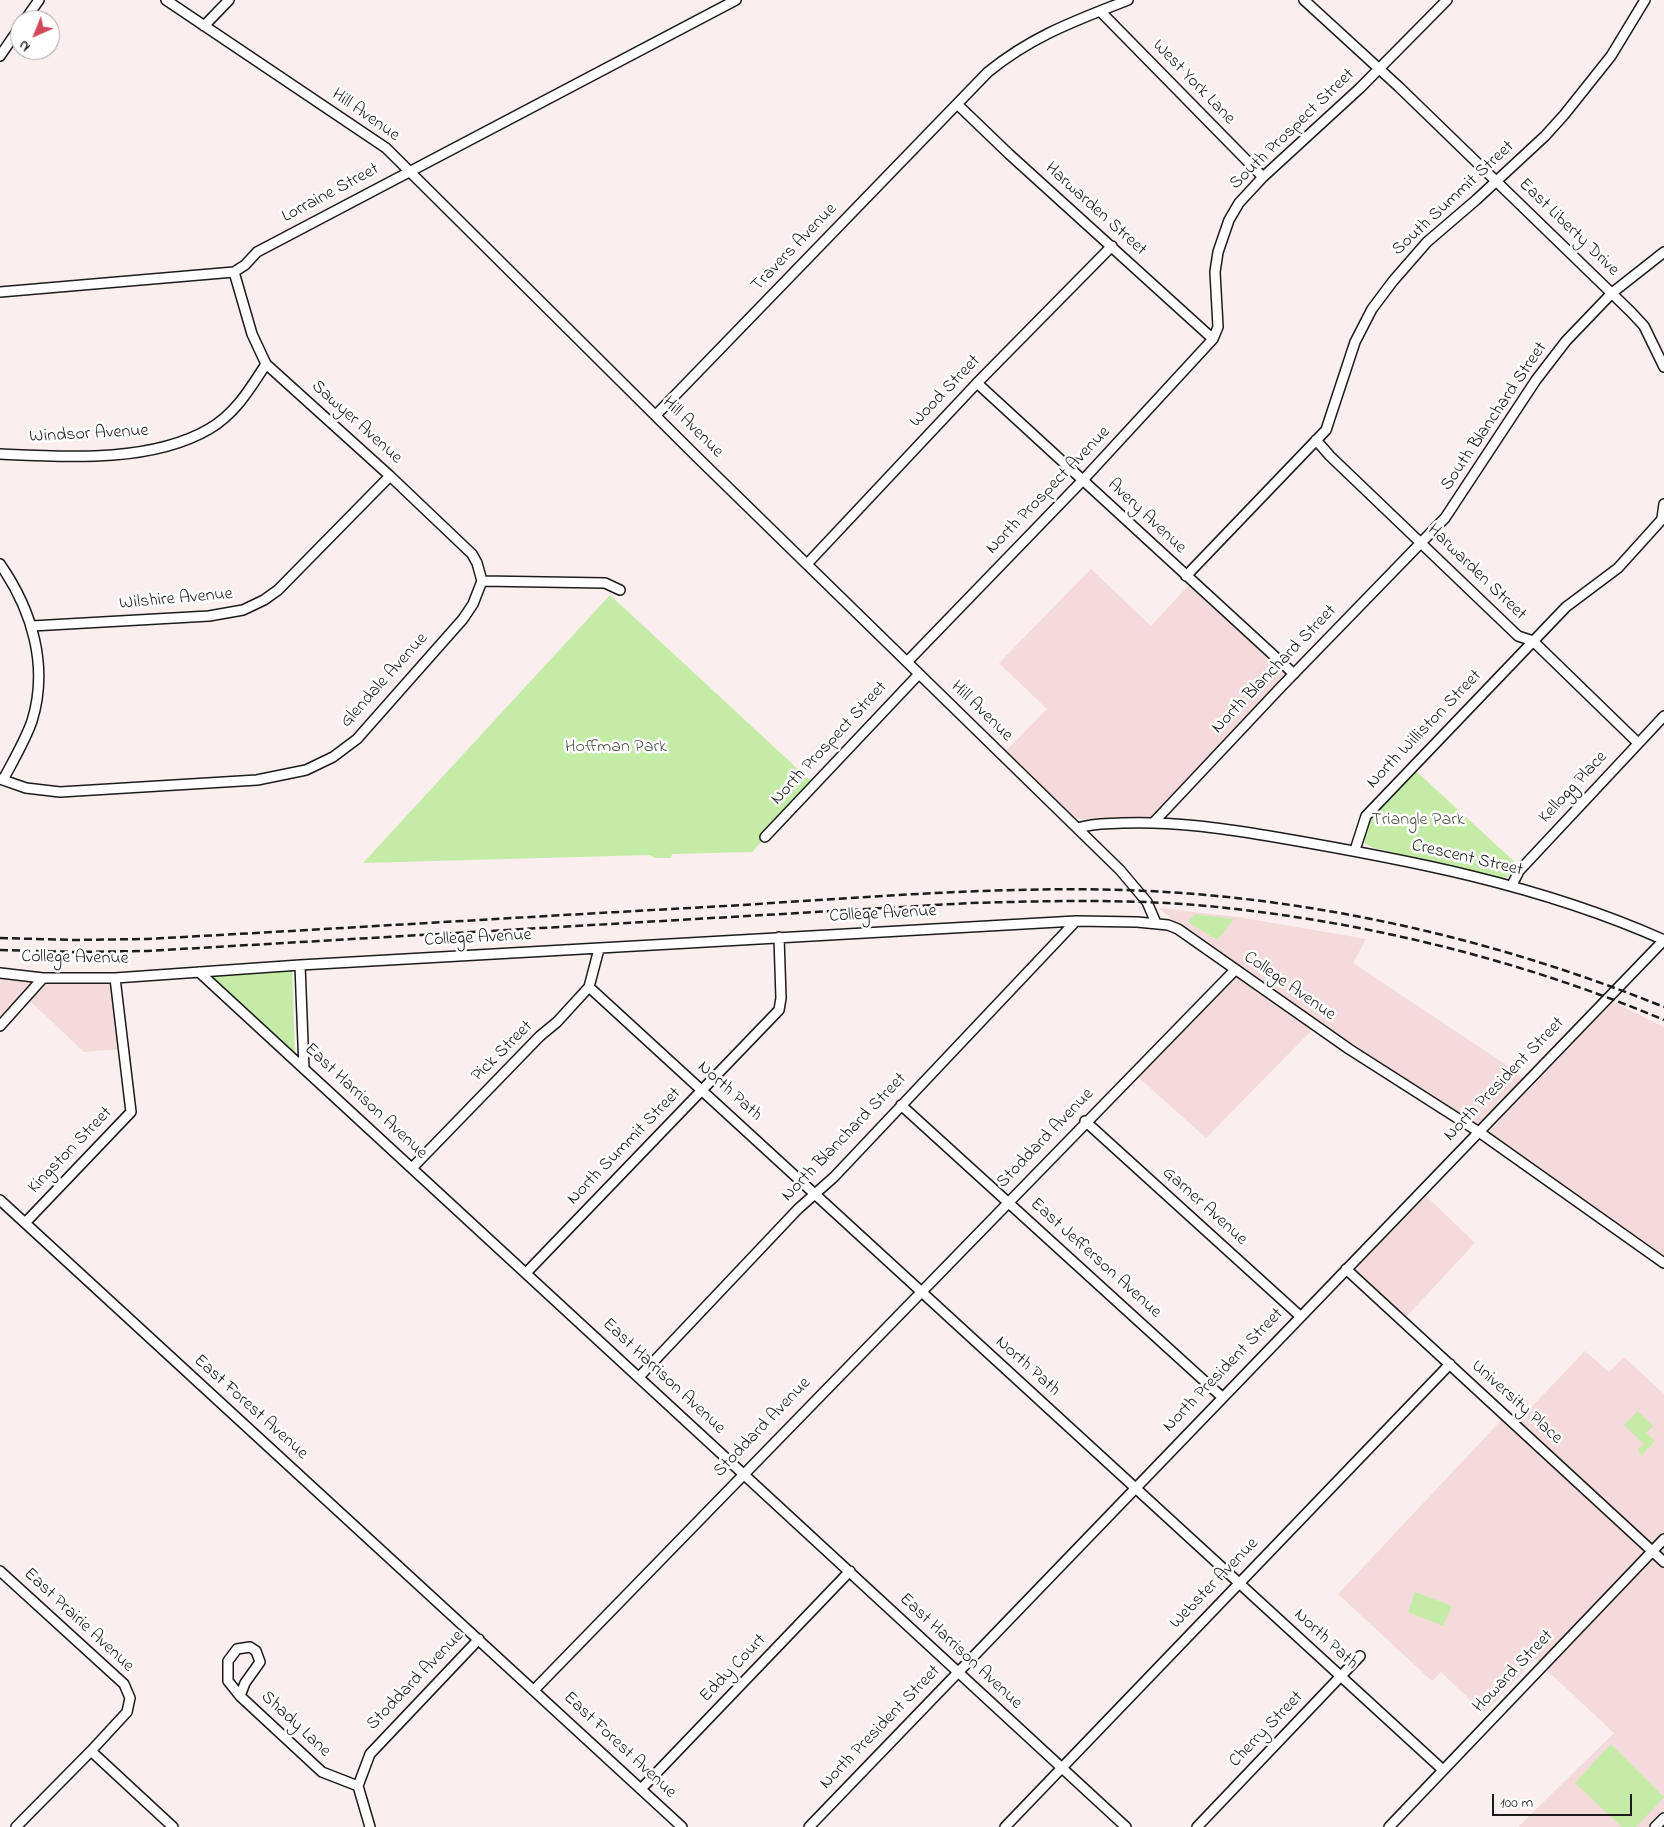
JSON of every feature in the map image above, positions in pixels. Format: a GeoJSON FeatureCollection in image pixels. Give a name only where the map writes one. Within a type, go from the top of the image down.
{"type":"FeatureCollection","features":[{"type":"Feature","properties":{"kind":"street","name":"Hill Avenue"},"geometry":{"type":"LineString","coordinates":[[166,0],[386,148],[807,564],[1078,828],[1138,891],[1153,914],[1156,923]]}},
{"type":"Feature","properties":{"kind":"street"},"geometry":{"type":"LineString","coordinates":[[204,26],[229,0]]}},
{"type":"Feature","properties":{"kind":"street","name":"Lorraine Street"},"geometry":{"type":"LineString","coordinates":[[234,272],[246,265],[257,252],[736,0]]}},
{"type":"Feature","properties":{"kind":"street","name":"Travers Avenue"},"geometry":{"type":"LineString","coordinates":[[656,415],[988,72],[1021,48],[1052,30],[1128,0]]}},
{"type":"Feature","properties":{"kind":"street","name":"East Liberty Drive"},"geometry":{"type":"LineString","coordinates":[[1304,0],[1496,180],[1612,293],[1644,326],[1664,366]]}},
{"type":"Feature","properties":{"kind":"street","name":"South Prospect Street"},"geometry":{"type":"LineString","coordinates":[[1213,339],[1218,327],[1215,272],[1222,238],[1239,203],[1262,177],[1379,69],[1447,0]]}},
{"type":"Feature","properties":{"kind":"street","name":"South Summit Street"},"geometry":{"type":"LineString","coordinates":[[1316,440],[1326,430],[1348,359],[1366,318],[1376,304],[1427,242],[1539,142],[1564,116],[1610,56],[1645,0]]}},
{"type":"Feature","properties":{"kind":"street","name":"West York Lane"},"geometry":{"type":"LineString","coordinates":[[1100,11],[1262,177]]}},
{"type":"Feature","properties":{"kind":"street"},"geometry":{"type":"LineString","coordinates":[[0,56],[10,42]]}},
{"type":"Feature","properties":{"kind":"street","name":"Harwarden Street"},"geometry":{"type":"LineString","coordinates":[[957,104],[1009,154],[1213,339]]}},
{"type":"Feature","properties":{"kind":"street","name":"Wood Street"},"geometry":{"type":"LineString","coordinates":[[807,564],[977,383],[1112,246]]}},
{"type":"Feature","properties":{"kind":"street","name":"South Blanchard Street"},"geometry":{"type":"LineString","coordinates":[[1422,542],[1445,518],[1550,362],[1612,293],[1664,252]]}},
{"type":"Feature","properties":{"kind":"street"},"geometry":{"type":"LineString","coordinates":[[0,292],[234,272]]}},
{"type":"Feature","properties":{"kind":"street","name":"Sawyer Avenue"},"geometry":{"type":"LineString","coordinates":[[234,272],[252,334],[266,364],[390,476],[472,554],[477,563],[482,581]]}},
{"type":"Feature","properties":{"kind":"street","name":"North Prospect Avenue"},"geometry":{"type":"LineString","coordinates":[[907,662],[1083,480],[1213,339]]}},
{"type":"Feature","properties":{"kind":"street","name":"Windsor Avenue"},"geometry":{"type":"LineString","coordinates":[[0,454],[69,456],[140,452],[179,442],[210,428],[236,407],[247,395],[266,364]]}},
{"type":"Feature","properties":{"kind":"street","name":"Avery Avenue"},"geometry":{"type":"LineString","coordinates":[[977,383],[1294,674]]}},
{"type":"Feature","properties":{"kind":"street"},"geometry":{"type":"LineString","coordinates":[[1186,576],[1316,440]]}},
{"type":"Feature","properties":{"kind":"street","name":"Harwarden Street"},"geometry":{"type":"LineString","coordinates":[[1316,440],[1330,456],[1422,542],[1518,636],[1533,641],[1638,743]]}},
{"type":"Feature","properties":{"kind":"street","name":"Wilshire Avenue"},"geometry":{"type":"LineString","coordinates":[[32,626],[209,616],[232,613],[252,606],[278,590],[390,476]]}},
{"type":"Feature","properties":{"kind":"street"},"geometry":{"type":"LineString","coordinates":[[1663,518],[1664,504]]}},
{"type":"Feature","properties":{"kind":"street","name":"North Williston Street"},"geometry":{"type":"LineString","coordinates":[[1355,850],[1366,816],[1566,607],[1618,568],[1663,518]]}},
{"type":"Feature","properties":{"kind":"street","name":"North Blanchard Street"},"geometry":{"type":"LineString","coordinates":[[1154,822],[1422,542]]}},
{"type":"Feature","properties":{"kind":"street"},"geometry":{"type":"LineString","coordinates":[[0,564],[17,590],[32,626],[40,677],[31,722],[2,779]]}},
{"type":"Feature","properties":{"kind":"street"},"geometry":{"type":"LineString","coordinates":[[482,581],[605,583],[620,590]]}},
{"type":"Feature","properties":{"kind":"street","name":"Glendale Avenue"},"geometry":{"type":"LineString","coordinates":[[2,779],[26,788],[60,792],[257,780],[306,770],[333,757],[365,731],[463,619],[473,604],[482,581]]}},
{"type":"Feature","properties":{"kind":"street","name":"North Prospect Street"},"geometry":{"type":"LineString","coordinates":[[765,837],[919,674]]}},
{"type":"Feature","properties":{"kind":"street","name":"Kellogg Place"},"geometry":{"type":"LineString","coordinates":[[1512,885],[1519,872],[1664,716]]}},
{"type":"Feature","properties":{"kind":"street","name":"Crescent Street"},"geometry":{"type":"LineString","coordinates":[[1078,828],[1094,823],[1154,822],[1224,829],[1355,850],[1512,885],[1584,908],[1664,940]]}},
{"type":"Feature","properties":{"kind":"street","name":"North Blanchard Street"},"geometry":{"type":"LineString","coordinates":[[638,1377],[798,1209],[834,1178],[901,1104],[1076,921]]}},
{"type":"Feature","properties":{"kind":"street","name":"College Avenue"},"geometry":{"type":"LineString","coordinates":[[0,973],[43,978],[115,978],[300,965],[1076,921],[1156,923],[1178,929],[1349,1049],[1479,1132],[1664,1263]]}},
{"type":"Feature","properties":{"kind":"street","name":"North Summit Street"},"geometry":{"type":"LineString","coordinates":[[526,1273],[779,1010],[781,998],[779,937]]}},
{"type":"Feature","properties":{"kind":"street","name":"North President Street"},"geometry":{"type":"LineString","coordinates":[[809,1827],[1222,1396],[1664,940]]}},
{"type":"Feature","properties":{"kind":"street","name":"Pick Street"},"geometry":{"type":"LineString","coordinates":[[412,1168],[540,1036],[557,1022],[589,987],[599,949]]}},
{"type":"Feature","properties":{"kind":"street"},"geometry":{"type":"LineString","coordinates":[[300,965],[304,1069]]}},
{"type":"Feature","properties":{"kind":"street","name":"Stoddard Avenue"},"geometry":{"type":"LineString","coordinates":[[358,1786],[367,1760],[375,1747],[479,1639],[534,1690],[742,1473],[1234,970]]}},
{"type":"Feature","properties":{"kind":"street","name":"East Harrison Avenue"},"geometry":{"type":"LineString","coordinates":[[199,972],[1126,1827]]}},
{"type":"Feature","properties":{"kind":"street"},"geometry":{"type":"LineString","coordinates":[[0,1026],[43,978]]}},
{"type":"Feature","properties":{"kind":"street","name":"Kingston Street"},"geometry":{"type":"LineString","coordinates":[[25,1223],[131,1112],[115,978]]}},
{"type":"Feature","properties":{"kind":"street","name":"North Path"},"geometry":{"type":"LineString","coordinates":[[589,987],[1443,1770]]}},
{"type":"Feature","properties":{"kind":"street","name":"East Jefferson Avenue"},"geometry":{"type":"LineString","coordinates":[[901,1104],[1222,1396]]}},
{"type":"Feature","properties":{"kind":"street","name":"Garner Avenue"},"geometry":{"type":"LineString","coordinates":[[1085,1121],[1300,1316]]}},
{"type":"Feature","properties":{"kind":"street","name":"East Forest Avenue"},"geometry":{"type":"LineString","coordinates":[[0,1200],[479,1639]]}},
{"type":"Feature","properties":{"kind":"street","name":"University Place"},"geometry":{"type":"LineString","coordinates":[[1346,1269],[1664,1562]]}},
{"type":"Feature","properties":{"kind":"street","name":"Webster Avenue"},"geometry":{"type":"LineString","coordinates":[[1006,1827],[1450,1364]]}},
{"type":"Feature","properties":{"kind":"street","name":"Howard Street"},"geometry":{"type":"LineString","coordinates":[[1389,1827],[1664,1539]]}},
{"type":"Feature","properties":{"kind":"street","name":"East Prairie Avenue"},"geometry":{"type":"LineString","coordinates":[[0,1571],[124,1684],[130,1698],[128,1712],[91,1751]]}},
{"type":"Feature","properties":{"kind":"street","name":"Eddy Court"},"geometry":{"type":"LineString","coordinates":[[641,1789],[850,1571]]}},
{"type":"Feature","properties":{"kind":"street","name":"Shady Lane"},"geometry":{"type":"LineString","coordinates":[[240,1696],[245,1683],[260,1662],[256,1651],[250,1647],[237,1649],[228,1661],[228,1681],[240,1696],[322,1772],[358,1786]]}},
{"type":"Feature","properties":{"kind":"street","name":"Cherry Street"},"geometry":{"type":"LineString","coordinates":[[1197,1827],[1360,1656]]}},
{"type":"Feature","properties":{"kind":"street","name":"East Forest Avenue"},"geometry":{"type":"LineString","coordinates":[[534,1690],[682,1827]]}},
{"type":"Feature","properties":{"kind":"street"},"geometry":{"type":"LineString","coordinates":[[16,1827],[91,1751],[173,1827]]}},
{"type":"Feature","properties":{"kind":"street"},"geometry":{"type":"LineString","coordinates":[[358,1786],[370,1827]]}},
{"type":"Feature","properties":{"kind":"street"},"geometry":{"type":"LineString","coordinates":[[1655,1827],[1664,1818]]}},
{"type":"Feature","properties":{"kind":"shaded area"},"geometry":{"type":"Polygon","coordinates":[[[1091,569],[1151,626],[1190,584],[1289,674],[1153,818],[1073,819],[1004,753],[1047,709],[999,663],[1091,569]]]}},
{"type":"Feature","properties":{"kind":"shaded area"},"geometry":{"type":"Polygon","coordinates":[[[1159,908],[1238,917],[1366,939],[1353,963],[1511,1068],[1523,1078],[1477,1127],[1184,930],[1159,908]]]}},
{"type":"Feature","properties":{"kind":"shaded area"},"geometry":{"type":"Polygon","coordinates":[[[1234,975],[1315,1027],[1206,1138],[1136,1075],[1234,975]]]}},
{"type":"Feature","properties":{"kind":"shaded area"},"geometry":{"type":"Polygon","coordinates":[[[0,979],[33,982],[0,1017],[0,979]]]}},
{"type":"Feature","properties":{"kind":"shaded area"},"geometry":{"type":"Polygon","coordinates":[[[44,980],[114,980],[122,1049],[84,1052],[28,999],[44,980]]]}},
{"type":"Feature","properties":{"kind":"shaded area"},"geometry":{"type":"Polygon","coordinates":[[[1613,1002],[1664,1027],[1664,1267],[1482,1139],[1613,1002]]]}},
{"type":"Feature","properties":{"kind":"shaded area"},"geometry":{"type":"Polygon","coordinates":[[[1424,1194],[1475,1243],[1405,1318],[1351,1270],[1424,1194]]]}},
{"type":"Feature","properties":{"kind":"shaded area"},"geometry":{"type":"Polygon","coordinates":[[[1585,1351],[1609,1372],[1624,1357],[1664,1394],[1664,1827],[1518,1827],[1614,1733],[1535,1659],[1484,1713],[1441,1672],[1432,1681],[1338,1594],[1508,1413],[1518,1421],[1585,1351]]]}},
{"type":"Feature","properties":{"kind":"green space","name":"Hoffman Park"},"geometry":{"type":"Polygon","coordinates":[[[610,595],[814,784],[752,852],[672,854],[671,858],[655,858],[650,855],[363,863],[610,595]]]}},
{"type":"Feature","properties":{"kind":"green space","name":"Triangle Park"},"geometry":{"type":"Polygon","coordinates":[[[1416,771],[1518,865],[1507,877],[1502,878],[1374,848],[1365,844],[1365,834],[1375,814],[1416,771]]]}},
{"type":"Feature","properties":{"kind":"green space"},"geometry":{"type":"Polygon","coordinates":[[[1195,914],[1234,919],[1217,940],[1188,922],[1195,914]]]}},
{"type":"Feature","properties":{"kind":"green space"},"geometry":{"type":"Polygon","coordinates":[[[292,969],[295,1057],[205,974],[292,969]]]}},
{"type":"Feature","properties":{"kind":"green space"},"geometry":{"type":"Polygon","coordinates":[[[1638,1411],[1653,1426],[1646,1433],[1655,1441],[1642,1455],[1638,1450],[1644,1444],[1624,1425],[1638,1411]]]}},
{"type":"Feature","properties":{"kind":"green space"},"geometry":{"type":"Polygon","coordinates":[[[1415,1592],[1452,1606],[1443,1626],[1408,1612],[1415,1592]]]}},
{"type":"Feature","properties":{"kind":"green space"},"geometry":{"type":"Polygon","coordinates":[[[1611,1744],[1664,1797],[1636,1827],[1622,1827],[1575,1783],[1611,1744]]]}},
{"type":"Feature","properties":{"kind":"railway"},"geometry":{"type":"LineString","coordinates":[[0,938],[146,939],[916,894],[1020,890],[1124,890],[1262,901],[1331,911],[1399,925],[1467,941],[1534,960],[1664,1007]]}},
{"type":"Feature","properties":{"kind":"railway"},"geometry":{"type":"LineString","coordinates":[[0,950],[147,951],[970,903],[1140,902],[1256,911],[1316,920],[1435,944],[1551,978],[1664,1020]]}}]}
